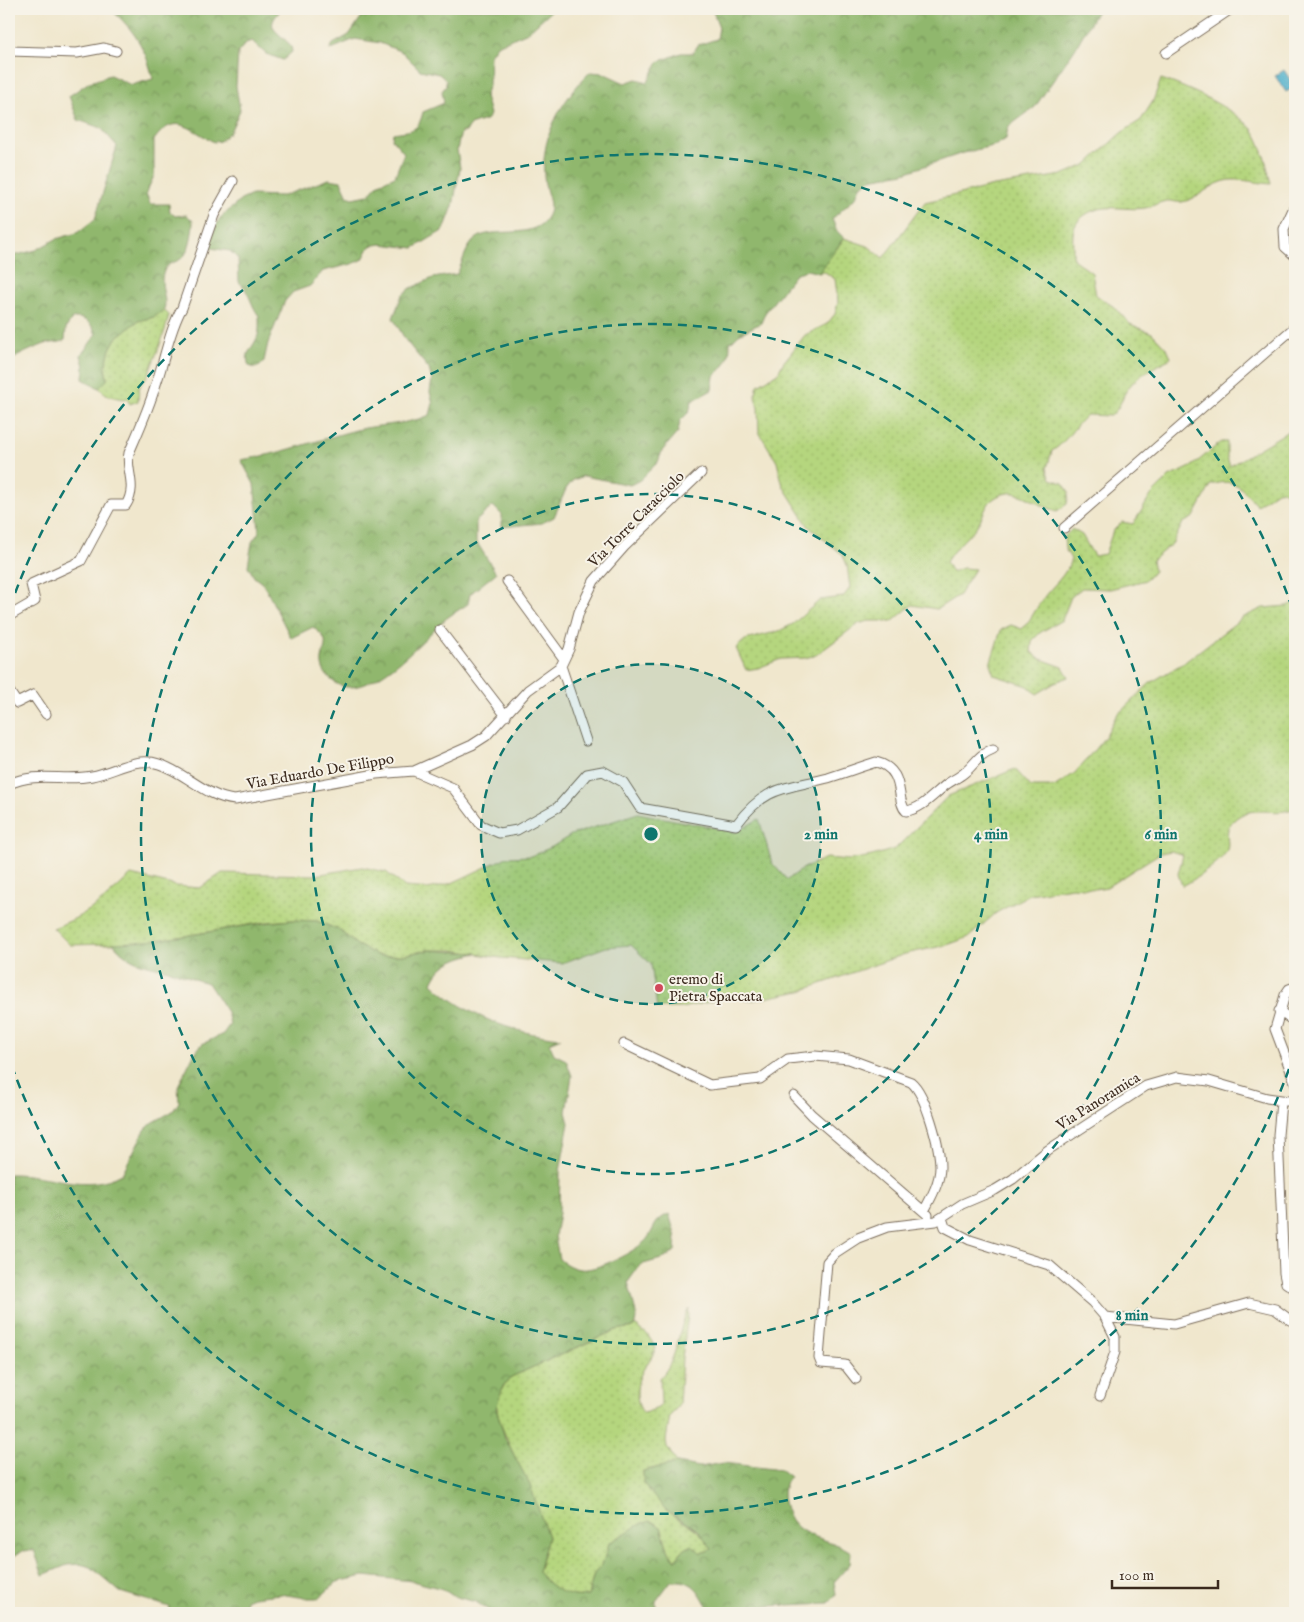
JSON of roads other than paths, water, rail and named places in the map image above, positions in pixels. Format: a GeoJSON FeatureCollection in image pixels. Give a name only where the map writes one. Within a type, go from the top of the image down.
{"type":"FeatureCollection","features":[{"type":"Feature","properties":{"kind":"street"},"geometry":{"type":"LineString","coordinates":[[1166,53],[1231,9]]}},
{"type":"Feature","properties":{"kind":"street"},"geometry":{"type":"LineString","coordinates":[[9,51],[77,53],[109,48],[116,51]]}},
{"type":"Feature","properties":{"kind":"street"},"geometry":{"type":"LineString","coordinates":[[9,616],[35,601],[31,584],[81,561],[111,505],[126,505],[130,498],[132,474],[128,460],[129,453],[156,385],[173,334],[175,319],[182,308],[214,216],[223,195],[233,181]]}},
{"type":"Feature","properties":{"kind":"street"},"geometry":{"type":"LineString","coordinates":[[1295,205],[1284,229],[1284,238],[1285,247],[1295,256]]}},
{"type":"Feature","properties":{"kind":"street"},"geometry":{"type":"LineString","coordinates":[[1064,528],[1295,327]]}},
{"type":"Feature","properties":{"kind":"street","name":"Via Torre Caracciolo"},"geometry":{"type":"LineString","coordinates":[[563,662],[579,612],[594,581],[624,547],[701,473]]}},
{"type":"Feature","properties":{"kind":"street"},"geometry":{"type":"LineString","coordinates":[[507,581],[563,662],[586,741]]}},
{"type":"Feature","properties":{"kind":"street"},"geometry":{"type":"LineString","coordinates":[[440,630],[506,716]]}},
{"type":"Feature","properties":{"kind":"street"},"geometry":{"type":"LineString","coordinates":[[414,771],[472,745],[486,736],[528,690],[563,662]]}},
{"type":"Feature","properties":{"kind":"street"},"geometry":{"type":"LineString","coordinates":[[9,691],[17,703],[33,695],[46,714]]}},
{"type":"Feature","properties":{"kind":"street","name":"Via Eduardo De Filippo"},"geometry":{"type":"LineString","coordinates":[[9,784],[34,776],[91,776],[147,761],[160,764],[221,797],[235,800],[376,774],[414,771],[452,788],[481,825],[499,833],[517,830],[558,807],[587,774],[603,771],[622,782],[640,808],[736,825],[749,807],[785,786],[827,778],[876,762],[890,770],[900,783],[902,808],[906,811],[911,810],[935,796],[946,785],[965,772],[980,754],[994,749]]}},
{"type":"Feature","properties":{"kind":"street"},"geometry":{"type":"LineString","coordinates":[[1295,987],[1289,989],[1285,995],[1279,1010],[1275,1029],[1295,1082]]}},
{"type":"Feature","properties":{"kind":"street"},"geometry":{"type":"LineString","coordinates":[[1279,1010],[1295,1022]]}},
{"type":"Feature","properties":{"kind":"street"},"geometry":{"type":"LineString","coordinates":[[624,1044],[710,1085],[760,1079],[788,1060],[815,1056],[849,1059],[911,1082],[918,1090],[927,1109],[940,1167],[936,1184],[924,1211]]}},
{"type":"Feature","properties":{"kind":"street","name":"Via Panoramica"},"geometry":{"type":"LineString","coordinates":[[939,1220],[962,1204],[995,1190],[1013,1179],[1048,1150],[1146,1086],[1177,1077],[1208,1081],[1281,1102],[1295,1102]]}},
{"type":"Feature","properties":{"kind":"street"},"geometry":{"type":"LineString","coordinates":[[794,1096],[812,1115],[944,1226],[970,1240],[1049,1265],[1070,1281],[1105,1318],[1115,1337],[1116,1344],[1100,1396]]}},
{"type":"Feature","properties":{"kind":"street"},"geometry":{"type":"LineString","coordinates":[[1281,1102],[1278,1135],[1284,1273],[1286,1283],[1295,1290]]}},
{"type":"Feature","properties":{"kind":"street"},"geometry":{"type":"LineString","coordinates":[[856,1379],[845,1365],[821,1363],[819,1358],[826,1262],[835,1253],[858,1238],[887,1227],[939,1220]]}},
{"type":"Feature","properties":{"kind":"street"},"geometry":{"type":"LineString","coordinates":[[1105,1318],[1174,1324],[1249,1303],[1275,1309],[1290,1320],[1295,1321]]}},
{"type":"Feature","properties":{"kind":"water"},"geometry":{"type":"Polygon","coordinates":[[[1284,70],[1295,87],[1286,92],[1275,76],[1284,70]]]}},
{"type":"Feature","properties":{"kind":"place","name":"eremo di Pietra Spaccata"},"geometry":{"type":"Point","coordinates":[659,988]}}]}
